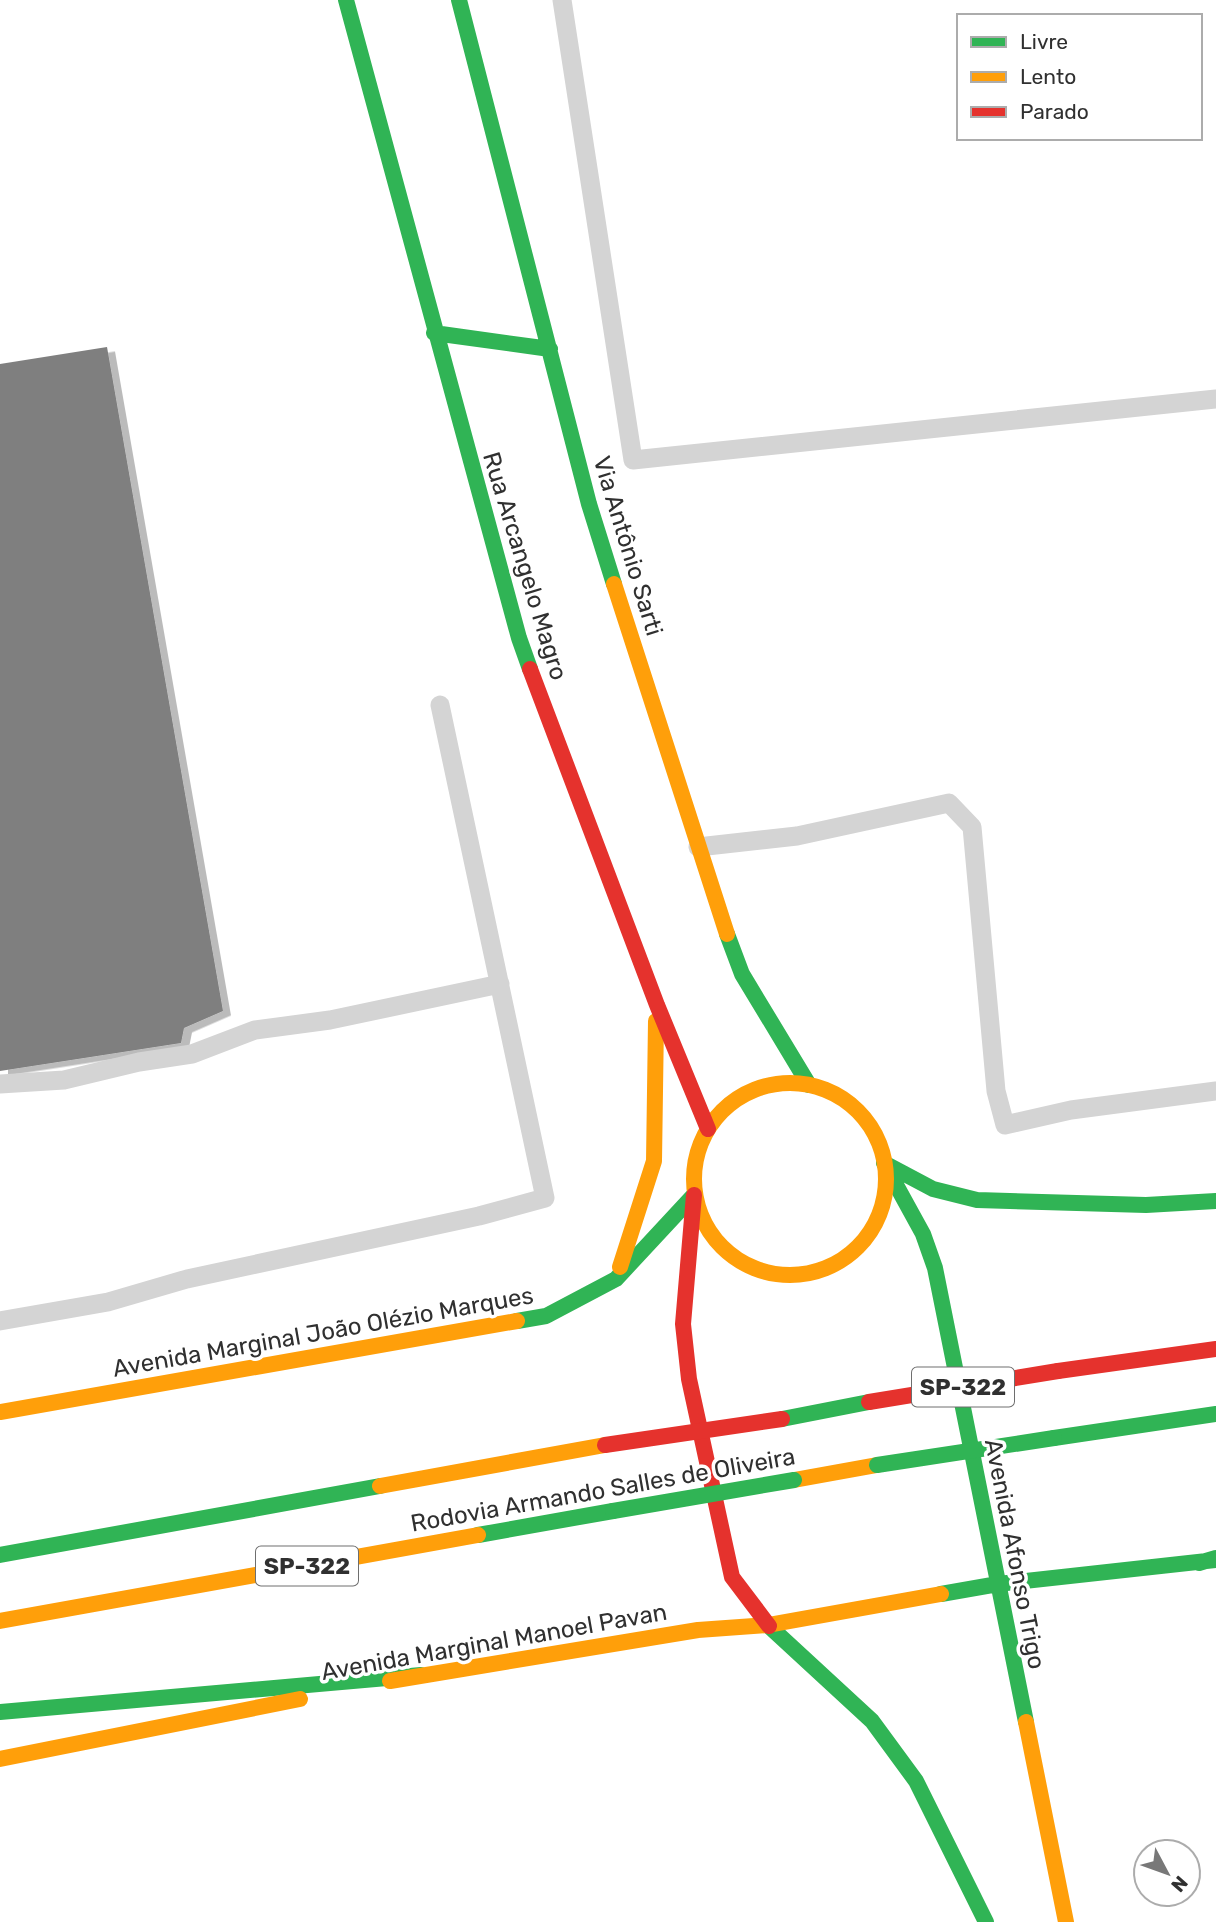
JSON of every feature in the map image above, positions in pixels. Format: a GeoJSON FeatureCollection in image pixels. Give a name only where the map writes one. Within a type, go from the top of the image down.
{"type":"FeatureCollection","features":[{"type":"Feature","properties":{"kind":"main road","name":"Rua Arcangelo Magro"},"geometry":{"type":"LineString","coordinates":[[346,0],[519,638],[657,1005],[708,1129]]}},
{"type":"Feature","properties":{"kind":"main road","name":"Via Antônio Sarti"},"geometry":{"type":"LineString","coordinates":[[459,0],[589,504],[698,848],[742,974],[809,1085]]}},
{"type":"Feature","properties":{"kind":"main road"},"geometry":{"type":"LineString","coordinates":[[435,333],[550,349]]}},
{"type":"Feature","properties":{"kind":"main road"},"geometry":{"type":"LineString","coordinates":[[616,1279],[654,1161],[657,1005]]}},
{"type":"Feature","properties":{"kind":"main road"},"geometry":{"type":"LineString","coordinates":[[694,1195],[704,1224],[721,1248],[746,1266],[775,1275],[805,1274],[834,1265],[858,1247],[876,1222],[885,1194],[884,1163],[876,1136],[859,1112],[836,1094],[809,1085],[784,1083],[759,1088],[736,1099],[708,1129],[694,1167],[683,1324],[689,1379],[732,1577],[768,1625],[824,1675],[879,1731],[916,1781],[986,1922]]}},
{"type":"Feature","properties":{"kind":"main road"},"geometry":{"type":"LineString","coordinates":[[884,1163],[933,1188],[977,1200],[1146,1205],[1216,1201]]}},
{"type":"Feature","properties":{"kind":"main road","name":"Avenida Afonso Trigo"},"geometry":{"type":"LineString","coordinates":[[884,1163],[923,1234],[935,1268],[1066,1922]]}},
{"type":"Feature","properties":{"kind":"main road","name":"Avenida Marginal João Olézio Marques"},"geometry":{"type":"LineString","coordinates":[[0,1412],[546,1317],[616,1279],[694,1195]]}},
{"type":"Feature","properties":{"kind":"main road","name":"Rodovia Armando Salles de Oliveira"},"geometry":{"type":"LineString","coordinates":[[0,1555],[605,1445],[1058,1371],[1216,1349]]}},
{"type":"Feature","properties":{"kind":"main road","name":"Rodovia Armando Salles de Oliveira"},"geometry":{"type":"LineString","coordinates":[[0,1621],[613,1511],[1216,1414]]}},
{"type":"Feature","properties":{"kind":"main road","name":"Avenida Marginal Manoel Pavan"},"geometry":{"type":"LineString","coordinates":[[0,1759],[421,1675],[698,1630],[768,1625],[998,1584],[1216,1559]]}},
{"type":"Feature","properties":{"kind":"main road"},"geometry":{"type":"LineString","coordinates":[[0,1712],[421,1675]]}},
{"type":"Feature","properties":{"kind":"lane"},"geometry":{"type":"LineString","coordinates":[[562,0],[633,460],[1216,399]]}},
{"type":"Feature","properties":{"kind":"lane"},"geometry":{"type":"LineString","coordinates":[[0,1321],[108,1301],[187,1279],[479,1216],[545,1198],[440,705]]}},
{"type":"Feature","properties":{"kind":"lane"},"geometry":{"type":"LineString","coordinates":[[698,848],[797,836],[949,803],[972,827],[996,1091],[1005,1125],[1071,1110],[1216,1091]]}},
{"type":"Feature","properties":{"kind":"lane"},"geometry":{"type":"LineString","coordinates":[[0,1084],[64,1080],[139,1062],[192,1054],[255,1030],[330,1020],[500,984]]}},
{"type":"Feature","properties":{"kind":"building"},"geometry":{"type":"Polygon","coordinates":[[[107,347],[223,1011],[184,1028],[181,1043],[0,1071],[0,364],[107,347]]]}},
{"type":"Feature","properties":{"kind":"traffic: fast"},"geometry":{"type":"LineString","coordinates":[[346,0],[519,638],[530,669]]}},
{"type":"Feature","properties":{"kind":"traffic: fast"},"geometry":{"type":"LineString","coordinates":[[459,0],[589,504],[614,584]]}},
{"type":"Feature","properties":{"kind":"traffic: fast"},"geometry":{"type":"LineString","coordinates":[[434,333],[550,349]]}},
{"type":"Feature","properties":{"kind":"traffic: fast"},"geometry":{"type":"LineString","coordinates":[[727,934],[742,974],[809,1085]]}},
{"type":"Feature","properties":{"kind":"traffic: fast"},"geometry":{"type":"LineString","coordinates":[[884,1163],[923,1234],[935,1268],[1026,1722]]}},
{"type":"Feature","properties":{"kind":"traffic: fast"},"geometry":{"type":"LineString","coordinates":[[884,1163],[933,1189],[977,1200],[1146,1205],[1216,1201]]}},
{"type":"Feature","properties":{"kind":"traffic: fast"},"geometry":{"type":"LineString","coordinates":[[517,1321],[546,1316],[616,1279],[694,1195]]}},
{"type":"Feature","properties":{"kind":"traffic: fast"},"geometry":{"type":"LineString","coordinates":[[782,1419],[869,1402]]}},
{"type":"Feature","properties":{"kind":"traffic: fast"},"geometry":{"type":"LineString","coordinates":[[1054,1438],[1216,1414]]}},
{"type":"Feature","properties":{"kind":"traffic: fast"},"geometry":{"type":"LineString","coordinates":[[877,1465],[1054,1438]]}},
{"type":"Feature","properties":{"kind":"traffic: fast"},"geometry":{"type":"LineString","coordinates":[[613,1511],[794,1480]]}},
{"type":"Feature","properties":{"kind":"traffic: fast"},"geometry":{"type":"LineString","coordinates":[[0,1555],[380,1486]]}},
{"type":"Feature","properties":{"kind":"traffic: fast"},"geometry":{"type":"LineString","coordinates":[[478,1535],[613,1511]]}},
{"type":"Feature","properties":{"kind":"traffic: fast"},"geometry":{"type":"LineString","coordinates":[[1199,1563],[1216,1558]]}},
{"type":"Feature","properties":{"kind":"traffic: fast"},"geometry":{"type":"LineString","coordinates":[[941,1594],[998,1584],[1216,1560]]}},
{"type":"Feature","properties":{"kind":"traffic: fast"},"geometry":{"type":"LineString","coordinates":[[769,1626],[872,1721],[916,1781],[986,1922]]}},
{"type":"Feature","properties":{"kind":"traffic: fast"},"geometry":{"type":"LineString","coordinates":[[0,1712],[421,1675]]}},
{"type":"Feature","properties":{"kind":"traffic: slow"},"geometry":{"type":"LineString","coordinates":[[614,584],[727,934]]}},
{"type":"Feature","properties":{"kind":"traffic: slow"},"geometry":{"type":"LineString","coordinates":[[620,1267],[654,1161],[656,1021]]}},
{"type":"Feature","properties":{"kind":"traffic: slow"},"geometry":{"type":"LineString","coordinates":[[790,1083],[827,1091],[858,1111],[878,1142],[886,1179],[878,1216],[858,1247],[827,1267],[790,1275],[753,1267],[722,1247],[702,1216],[694,1179],[702,1142],[722,1111],[753,1091],[790,1083]]}},
{"type":"Feature","properties":{"kind":"traffic: slow"},"geometry":{"type":"LineString","coordinates":[[0,1412],[517,1321]]}},
{"type":"Feature","properties":{"kind":"traffic: slow"},"geometry":{"type":"LineString","coordinates":[[380,1486],[605,1445]]}},
{"type":"Feature","properties":{"kind":"traffic: slow"},"geometry":{"type":"LineString","coordinates":[[794,1480],[877,1465]]}},
{"type":"Feature","properties":{"kind":"traffic: slow"},"geometry":{"type":"LineString","coordinates":[[0,1621],[478,1535]]}},
{"type":"Feature","properties":{"kind":"traffic: slow"},"geometry":{"type":"LineString","coordinates":[[390,1681],[698,1630],[768,1625],[941,1594]]}},
{"type":"Feature","properties":{"kind":"traffic: slow"},"geometry":{"type":"LineString","coordinates":[[0,1759],[300,1699]]}},
{"type":"Feature","properties":{"kind":"traffic: slow"},"geometry":{"type":"LineString","coordinates":[[1026,1722],[1066,1922]]}},
{"type":"Feature","properties":{"kind":"traffic: jam"},"geometry":{"type":"LineString","coordinates":[[530,669],[657,1005],[708,1129]]}},
{"type":"Feature","properties":{"kind":"traffic: jam"},"geometry":{"type":"LineString","coordinates":[[694,1195],[683,1324],[689,1379],[732,1577],[769,1626]]}},
{"type":"Feature","properties":{"kind":"traffic: jam"},"geometry":{"type":"LineString","coordinates":[[1058,1371],[1216,1349]]}},
{"type":"Feature","properties":{"kind":"traffic: jam"},"geometry":{"type":"LineString","coordinates":[[869,1402],[1058,1371]]}},
{"type":"Feature","properties":{"kind":"traffic: jam"},"geometry":{"type":"LineString","coordinates":[[605,1445],[782,1419]]}}]}
